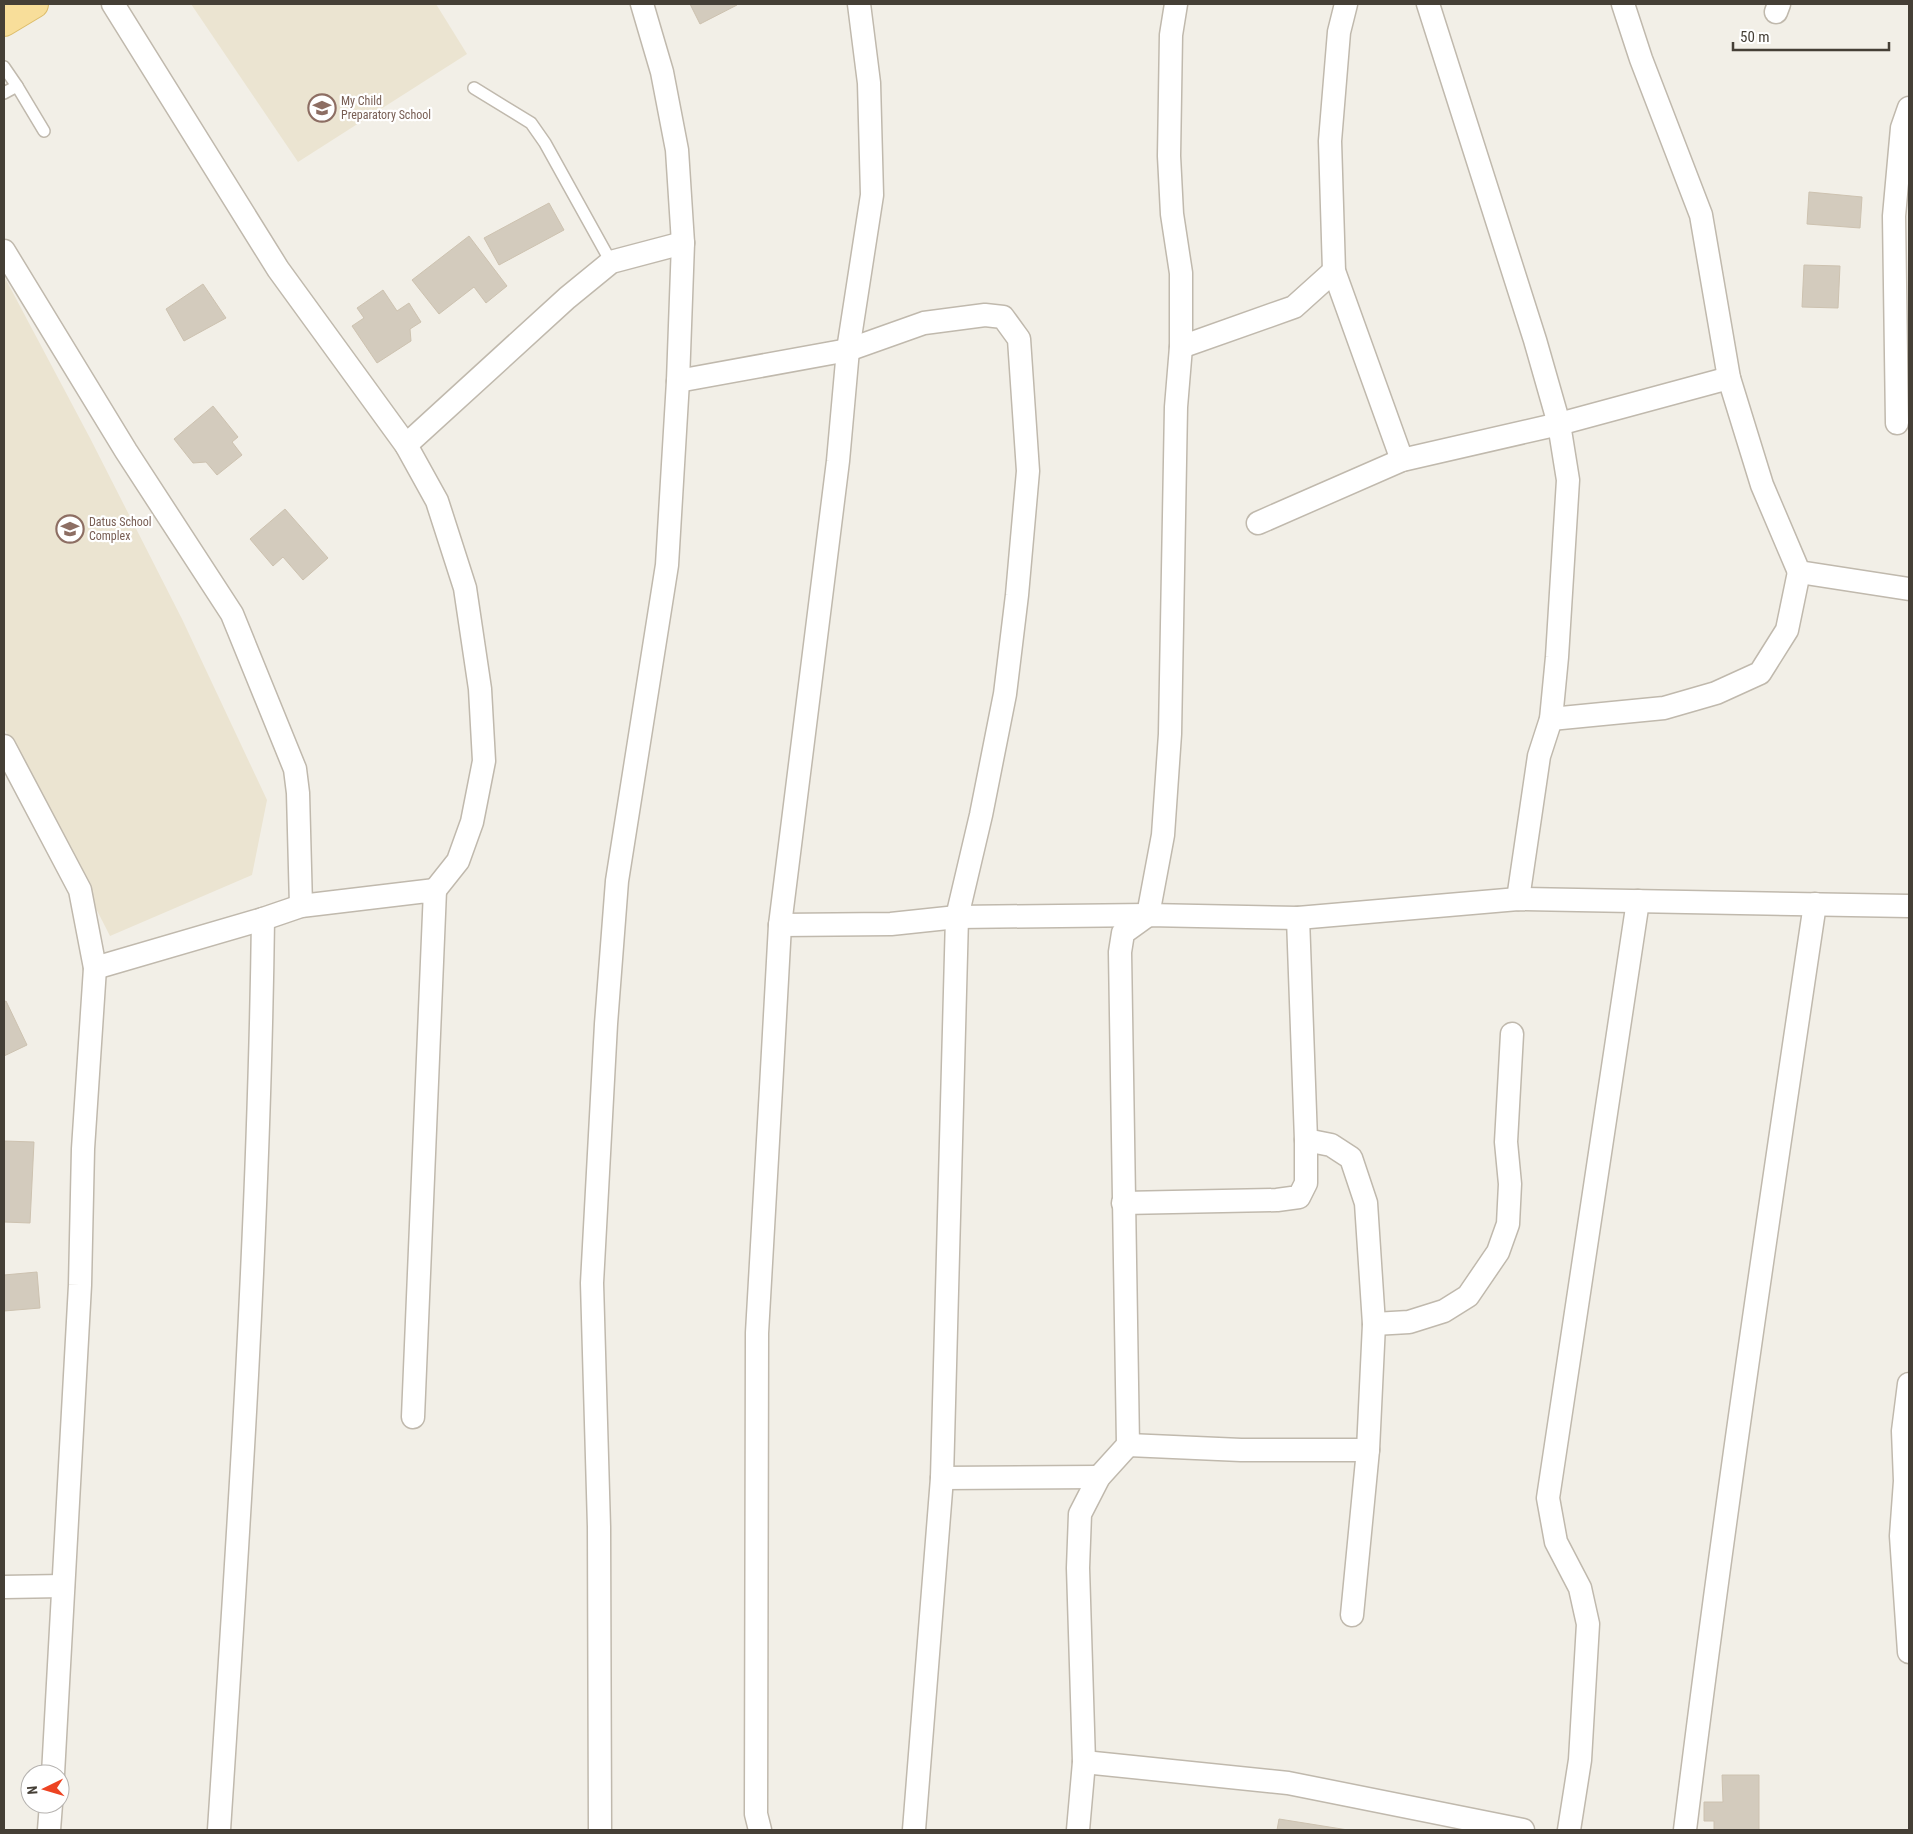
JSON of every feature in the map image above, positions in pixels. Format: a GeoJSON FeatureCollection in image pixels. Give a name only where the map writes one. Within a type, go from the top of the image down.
{"type":"FeatureCollection","features":[{"type":"Feature","properties":{"kind":"main road"},"geometry":{"type":"LineString","coordinates":[[4,22],[34,4]]}},
{"type":"Feature","properties":{"kind":"street"},"geometry":{"type":"LineString","coordinates":[[113,4],[278,270],[406,445],[437,501],[465,588],[480,698],[484,761],[472,822],[458,861],[435,890],[413,1416]]}},
{"type":"Feature","properties":{"kind":"street"},"geometry":{"type":"LineString","coordinates":[[600,1830],[602,1795],[599,1527],[592,1283],[606,1024],[618,881],[667,565],[678,381],[683,243],[677,150],[662,72],[642,4]]}},
{"type":"Feature","properties":{"kind":"street"},"geometry":{"type":"LineString","coordinates":[[760,1830],[756,1814],[757,1333],[780,925],[837,471],[848,350],[872,195],[869,84],[859,4]]}},
{"type":"Feature","properties":{"kind":"street"},"geometry":{"type":"LineString","coordinates":[[1078,1830],[1084,1762],[1078,1568],[1080,1514],[1099,1476],[1128,1445],[1120,952],[1123,933],[1148,916],[1163,835],[1170,734],[1176,407],[1181,347],[1181,273],[1172,214],[1169,156],[1171,34],[1176,4]]}},
{"type":"Feature","properties":{"kind":"street"},"geometry":{"type":"LineString","coordinates":[[1346,4],[1339,32],[1330,141],[1334,272],[1402,460]]}},
{"type":"Feature","properties":{"kind":"street"},"geometry":{"type":"LineString","coordinates":[[1428,4],[1475,146],[1559,424],[1568,480],[1557,657],[1551,719],[1539,756],[1518,899]]}},
{"type":"Feature","properties":{"kind":"street"},"geometry":{"type":"LineString","coordinates":[[1551,719],[1664,708],[1716,693],[1760,673],[1787,630],[1799,572],[1762,484],[1729,378],[1700,215],[1640,59],[1623,4]]}},
{"type":"Feature","properties":{"kind":"street"},"geometry":{"type":"LineString","coordinates":[[1898,423],[1894,216],[1902,128],[1909,108]]}},
{"type":"Feature","properties":{"kind":"street"},"geometry":{"type":"LineString","coordinates":[[406,445],[567,298],[611,262],[683,243]]}},
{"type":"Feature","properties":{"kind":"street"},"geometry":{"type":"LineString","coordinates":[[4,251],[126,451],[232,614],[295,769],[298,793],[301,906]]}},
{"type":"Feature","properties":{"kind":"street"},"geometry":{"type":"LineString","coordinates":[[1181,347],[1294,306],[1334,272]]}},
{"type":"Feature","properties":{"kind":"street"},"geometry":{"type":"LineString","coordinates":[[678,381],[848,350],[924,323],[985,315],[1003,317],[1018,339],[1028,471],[1017,595],[1005,694],[981,815],[957,917],[942,1478],[914,1830]]}},
{"type":"Feature","properties":{"kind":"street"},"geometry":{"type":"LineString","coordinates":[[1258,523],[1402,460],[1559,424],[1729,378]]}},
{"type":"Feature","properties":{"kind":"street"},"geometry":{"type":"LineString","coordinates":[[1799,572],[1909,589]]}},
{"type":"Feature","properties":{"kind":"street"},"geometry":{"type":"LineString","coordinates":[[4,746],[80,890],[94,968],[83,1149],[80,1285],[54,1764]]}},
{"type":"Feature","properties":{"kind":"street"},"geometry":{"type":"LineString","coordinates":[[94,968],[263,919],[301,906],[435,890]]}},
{"type":"Feature","properties":{"kind":"street"},"geometry":{"type":"LineString","coordinates":[[780,925],[891,924],[957,917],[1148,916],[1298,918],[1518,899],[1909,906]]}},
{"type":"Feature","properties":{"kind":"street"},"geometry":{"type":"LineString","coordinates":[[1570,1830],[1580,1760],[1588,1624],[1580,1588],[1556,1542],[1548,1498],[1638,901]]}},
{"type":"Feature","properties":{"kind":"street"},"geometry":{"type":"LineString","coordinates":[[1685,1830],[1734,1457],[1815,904]]}},
{"type":"Feature","properties":{"kind":"street"},"geometry":{"type":"LineString","coordinates":[[1124,1203],[1277,1200],[1299,1197],[1306,1183],[1306,1140],[1298,918]]}},
{"type":"Feature","properties":{"kind":"street"},"geometry":{"type":"LineString","coordinates":[[219,1830],[241,1487],[261,1074],[263,919]]}},
{"type":"Feature","properties":{"kind":"street"},"geometry":{"type":"LineString","coordinates":[[1374,1324],[1409,1322],[1444,1311],[1468,1296],[1498,1252],[1508,1224],[1510,1184],[1506,1142],[1512,1034]]}},
{"type":"Feature","properties":{"kind":"street"},"geometry":{"type":"LineString","coordinates":[[1306,1140],[1331,1145],[1351,1158],[1366,1203],[1374,1324],[1368,1450],[1352,1615]]}},
{"type":"Feature","properties":{"kind":"street"},"geometry":{"type":"LineString","coordinates":[[1909,1384],[1903,1431],[1905,1481],[1901,1536],[1909,1626],[1909,1652]]}},
{"type":"Feature","properties":{"kind":"street"},"geometry":{"type":"LineString","coordinates":[[1128,1445],[1241,1450],[1368,1450]]}},
{"type":"Feature","properties":{"kind":"street"},"geometry":{"type":"LineString","coordinates":[[942,1478],[1099,1476]]}},
{"type":"Feature","properties":{"kind":"street"},"geometry":{"type":"LineString","coordinates":[[4,1588],[63,1586]]}},
{"type":"Feature","properties":{"kind":"street"},"geometry":{"type":"LineString","coordinates":[[1084,1762],[1288,1783],[1523,1830]]}},
{"type":"Feature","properties":{"kind":"street"},"geometry":{"type":"LineString","coordinates":[[49,1830],[50,1814]]}},
{"type":"Feature","properties":{"kind":"lane"},"geometry":{"type":"LineString","coordinates":[[4,66],[44,131]]}},
{"type":"Feature","properties":{"kind":"lane"},"geometry":{"type":"LineString","coordinates":[[4,94],[17,86]]}},
{"type":"Feature","properties":{"kind":"lane"},"geometry":{"type":"LineString","coordinates":[[474,88],[511,109],[531,124],[545,143],[611,262]]}},
{"type":"Feature","properties":{"kind":"shaded area","name":"My Child Preparatory School"},"geometry":{"type":"Polygon","coordinates":[[[191,4],[436,4],[467,54],[298,162],[191,4]]]}},
{"type":"Feature","properties":{"kind":"shaded area","name":"Datus School Complex"},"geometry":{"type":"Polygon","coordinates":[[[4,276],[91,440],[182,619],[267,800],[252,875],[110,936],[4,728],[4,276]]]}},
{"type":"Feature","properties":{"kind":"building"},"geometry":{"type":"Polygon","coordinates":[[[690,4],[737,4],[737,5],[700,24],[690,4]]]}},
{"type":"Feature","properties":{"kind":"building"},"geometry":{"type":"Polygon","coordinates":[[[1809,192],[1862,197],[1860,228],[1807,224],[1809,192]]]}},
{"type":"Feature","properties":{"kind":"building"},"geometry":{"type":"Polygon","coordinates":[[[549,203],[564,230],[499,265],[484,238],[549,203]]]}},
{"type":"Feature","properties":{"kind":"building"},"geometry":{"type":"Polygon","coordinates":[[[469,236],[507,286],[486,303],[474,287],[439,314],[412,280],[469,236]]]}},
{"type":"Feature","properties":{"kind":"building"},"geometry":{"type":"Polygon","coordinates":[[[1804,265],[1840,266],[1838,308],[1802,307],[1804,265]]]}},
{"type":"Feature","properties":{"kind":"building"},"geometry":{"type":"Polygon","coordinates":[[[203,284],[226,318],[184,341],[166,309],[203,284]]]}},
{"type":"Feature","properties":{"kind":"building"},"geometry":{"type":"Polygon","coordinates":[[[383,290],[397,311],[409,303],[421,322],[410,329],[411,341],[377,363],[352,326],[364,318],[357,308],[383,290]]]}},
{"type":"Feature","properties":{"kind":"building"},"geometry":{"type":"Polygon","coordinates":[[[213,406],[238,437],[232,442],[242,455],[217,475],[206,462],[193,463],[174,439],[213,406]]]}},
{"type":"Feature","properties":{"kind":"building"},"geometry":{"type":"Polygon","coordinates":[[[285,509],[328,558],[303,580],[283,557],[273,566],[250,539],[285,509]]]}},
{"type":"Feature","properties":{"kind":"building"},"geometry":{"type":"Polygon","coordinates":[[[6,1001],[27,1045],[4,1056],[4,1002],[6,1001]]]}},
{"type":"Feature","properties":{"kind":"building"},"geometry":{"type":"Polygon","coordinates":[[[4,1141],[34,1142],[30,1223],[4,1222],[4,1141]]]}},
{"type":"Feature","properties":{"kind":"building"},"geometry":{"type":"Polygon","coordinates":[[[37,1272],[40,1308],[4,1311],[4,1275],[37,1272]]]}},
{"type":"Feature","properties":{"kind":"building"},"geometry":{"type":"Polygon","coordinates":[[[1722,1775],[1759,1775],[1759,1830],[1714,1830],[1714,1821],[1704,1821],[1704,1802],[1723,1802],[1722,1775]]]}},
{"type":"Feature","properties":{"kind":"building"},"geometry":{"type":"Polygon","coordinates":[[[1279,1819],[1348,1830],[1277,1830],[1279,1819]]]}},
{"type":"Feature","properties":{"kind":"place","name":"My Child Preparatory School"},"geometry":{"type":"Point","coordinates":[322,108]}},
{"type":"Feature","properties":{"kind":"place","name":"Datus School Complex"},"geometry":{"type":"Point","coordinates":[70,529]}}]}
